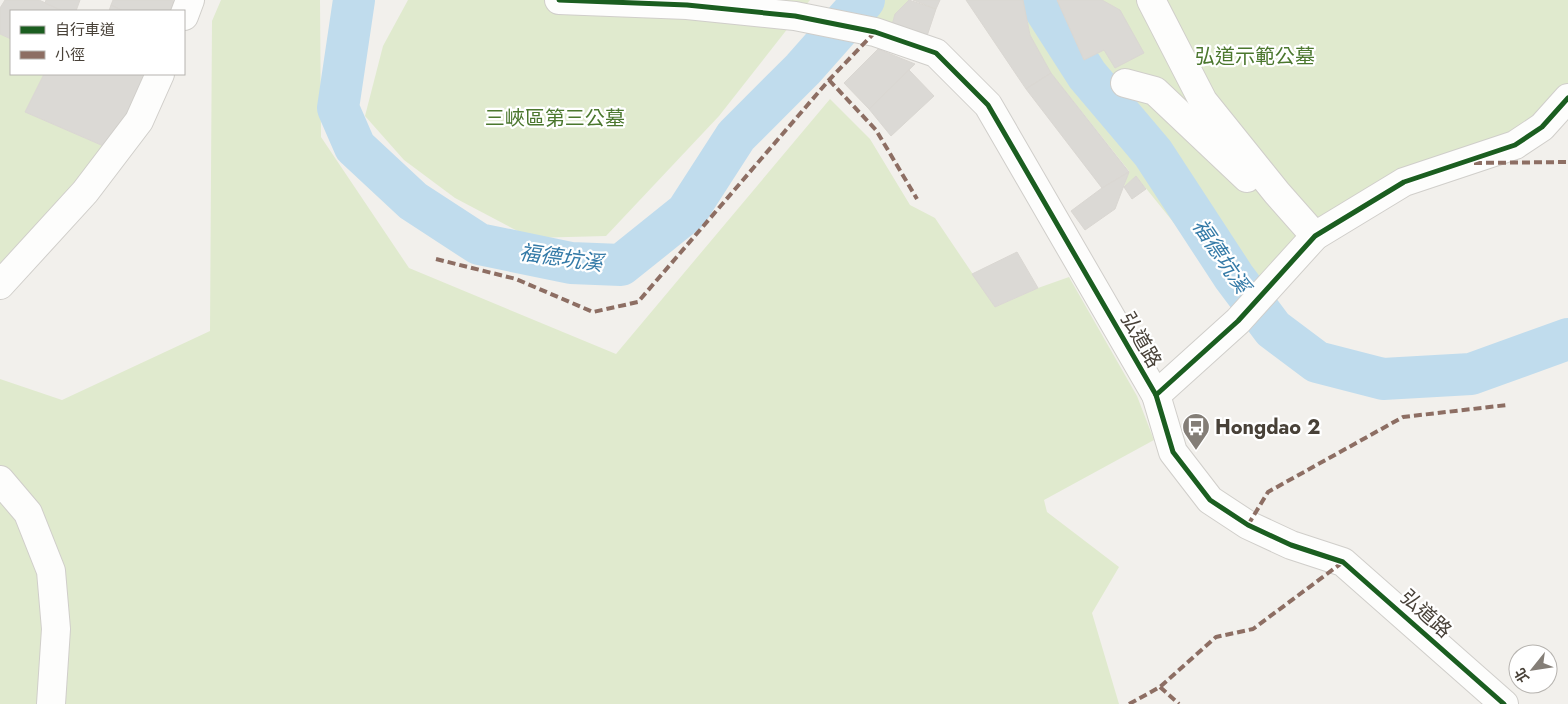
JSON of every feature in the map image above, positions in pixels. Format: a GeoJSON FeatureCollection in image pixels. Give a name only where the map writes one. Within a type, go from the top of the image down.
{"type":"FeatureCollection","features":[{"type":"Feature","properties":{"kind":"street"},"geometry":{"type":"LineString","coordinates":[[185,13],[190,0]]}},
{"type":"Feature","properties":{"kind":"street","name":"弘道路"},"geometry":{"type":"LineString","coordinates":[[559,0],[687,5],[795,16],[875,32],[936,53],[988,105],[1156,395],[1173,452],[1210,500],[1248,525],[1291,545],[1343,562],[1504,704]]}},
{"type":"Feature","properties":{"kind":"street"},"geometry":{"type":"LineString","coordinates":[[1151,0],[1203,101],[1277,194],[1315,236]]}},
{"type":"Feature","properties":{"kind":"street"},"geometry":{"type":"LineString","coordinates":[[0,285],[85,192],[139,121],[160,75]]}},
{"type":"Feature","properties":{"kind":"street"},"geometry":{"type":"LineString","coordinates":[[1126,83],[1155,91],[1249,180],[1277,194]]}},
{"type":"Feature","properties":{"kind":"street"},"geometry":{"type":"LineString","coordinates":[[1156,395],[1238,321],[1315,236],[1404,182],[1515,145],[1542,127],[1568,98]]}},
{"type":"Feature","properties":{"kind":"street"},"geometry":{"type":"LineString","coordinates":[[0,480],[28,514],[51,571],[56,629],[51,704]]}},
{"type":"Feature","properties":{"kind":"green space"},"geometry":{"type":"Polygon","coordinates":[[[221,0],[320,0],[321,137],[409,268],[616,354],[830,99],[870,139],[910,205],[935,218],[995,307],[1069,277],[1137,396],[1154,440],[1044,500],[1047,512],[1119,567],[1092,613],[1119,704],[0,704],[0,379],[62,400],[210,331],[212,21],[221,0]]]}},
{"type":"Feature","properties":{"kind":"green space","name":"三峽區第三公墓"},"geometry":{"type":"Polygon","coordinates":[[[408,0],[810,0],[719,116],[606,236],[531,238],[455,198],[404,160],[365,116],[383,46],[408,0]]]}},
{"type":"Feature","properties":{"kind":"green space"},"geometry":{"type":"Polygon","coordinates":[[[839,0],[909,0],[894,18],[892,25],[839,0]]]}},
{"type":"Feature","properties":{"kind":"green space","name":"弘道示範公墓"},"geometry":{"type":"Polygon","coordinates":[[[1023,0],[1568,0],[1568,83],[1539,118],[1512,131],[1403,169],[1233,309],[1195,249],[1136,176],[1124,187],[1129,171],[1051,73],[1030,35],[1023,0]]]}},
{"type":"Feature","properties":{"kind":"green space"},"geometry":{"type":"Polygon","coordinates":[[[0,34],[10,39],[10,75],[44,75],[25,112],[108,148],[0,263],[0,34]]]}},
{"type":"Feature","properties":{"kind":"building"},"geometry":{"type":"Polygon","coordinates":[[[5,0],[39,0],[61,10],[10,10],[10,39],[0,34],[0,8],[5,0]]]}},
{"type":"Feature","properties":{"kind":"building"},"geometry":{"type":"Polygon","coordinates":[[[46,0],[80,0],[76,10],[61,10],[45,3],[46,0]]]}},
{"type":"Feature","properties":{"kind":"building"},"geometry":{"type":"Polygon","coordinates":[[[113,0],[172,0],[181,5],[179,10],[121,10],[111,5],[113,0]]]}},
{"type":"Feature","properties":{"kind":"building"},"geometry":{"type":"Polygon","coordinates":[[[909,0],[936,9],[927,36],[892,25],[895,14],[909,0]]]}},
{"type":"Feature","properties":{"kind":"building"},"geometry":{"type":"Polygon","coordinates":[[[913,0],[940,0],[936,9],[913,0]]]}},
{"type":"Feature","properties":{"kind":"building"},"geometry":{"type":"Polygon","coordinates":[[[966,0],[1023,0],[1030,35],[1051,73],[1026,89],[966,0]]]}},
{"type":"Feature","properties":{"kind":"building"},"geometry":{"type":"Polygon","coordinates":[[[1057,0],[1102,0],[1120,10],[1144,53],[1115,68],[1104,50],[1084,60],[1057,0]]]}},
{"type":"Feature","properties":{"kind":"building"},"geometry":{"type":"Polygon","coordinates":[[[111,5],[121,10],[109,10],[111,5]]]}},
{"type":"Feature","properties":{"kind":"building"},"geometry":{"type":"Polygon","coordinates":[[[878,49],[915,64],[869,109],[844,83],[878,49]]]}},
{"type":"Feature","properties":{"kind":"building"},"geometry":{"type":"Polygon","coordinates":[[[909,70],[934,96],[891,136],[869,109],[909,70]]]}},
{"type":"Feature","properties":{"kind":"building"},"geometry":{"type":"Polygon","coordinates":[[[1051,73],[1129,172],[1102,188],[1026,89],[1051,73]]]}},
{"type":"Feature","properties":{"kind":"building"},"geometry":{"type":"Polygon","coordinates":[[[44,75],[147,75],[108,148],[25,112],[44,75]]]}},
{"type":"Feature","properties":{"kind":"building"},"geometry":{"type":"Polygon","coordinates":[[[1129,172],[1115,209],[1085,230],[1071,211],[1102,188],[1129,172]]]}},
{"type":"Feature","properties":{"kind":"building"},"geometry":{"type":"Polygon","coordinates":[[[1136,176],[1146,189],[1132,199],[1124,187],[1136,176]]]}},
{"type":"Feature","properties":{"kind":"building"},"geometry":{"type":"Polygon","coordinates":[[[1017,252],[1038,288],[995,307],[972,274],[1017,252]]]}},
{"type":"Feature","properties":{"kind":"waterway","name":"福德坑溪"},"geometry":{"type":"LineString","coordinates":[[354,0],[338,108],[355,147],[413,201],[479,244],[571,263],[621,265],[687,212],[736,136],[803,69],[864,0]]}},
{"type":"Feature","properties":{"kind":"waterway","name":"福德坑溪"},"geometry":{"type":"LineString","coordinates":[[1039,0],[1087,75],[1153,153],[1234,277],[1273,329],[1317,362],[1383,379],[1471,374],[1568,339]]}},
{"type":"Feature","properties":{"kind":"marked path"},"geometry":{"type":"LineString","coordinates":[[436,259],[516,279],[593,312],[638,302],[829,80],[875,32]]}},
{"type":"Feature","properties":{"kind":"marked path"},"geometry":{"type":"LineString","coordinates":[[829,80],[876,130],[917,199]]}},
{"type":"Feature","properties":{"kind":"marked path"},"geometry":{"type":"LineString","coordinates":[[1474,163],[1568,162]]}},
{"type":"Feature","properties":{"kind":"marked path"},"geometry":{"type":"LineString","coordinates":[[1248,525],[1268,492],[1403,417],[1507,405]]}},
{"type":"Feature","properties":{"kind":"marked path"},"geometry":{"type":"LineString","coordinates":[[1129,704],[1160,687],[1216,637],[1253,629],[1343,562]]}},
{"type":"Feature","properties":{"kind":"marked path"},"geometry":{"type":"LineString","coordinates":[[1160,687],[1179,704]]}},
{"type":"Feature","properties":{"kind":"cycle path"},"geometry":{"type":"LineString","coordinates":[[559,0],[687,5],[795,16],[875,32],[936,53],[988,105],[1156,395],[1173,452],[1210,500],[1248,525],[1291,545],[1343,562],[1504,704]]}},
{"type":"Feature","properties":{"kind":"cycle path"},"geometry":{"type":"LineString","coordinates":[[1156,395],[1238,321],[1315,236],[1404,182],[1515,145],[1542,127],[1568,98]]}},
{"type":"Feature","properties":{"kind":"place","name":"Hongdao 2"},"geometry":{"type":"Point","coordinates":[1196,451]}}]}
